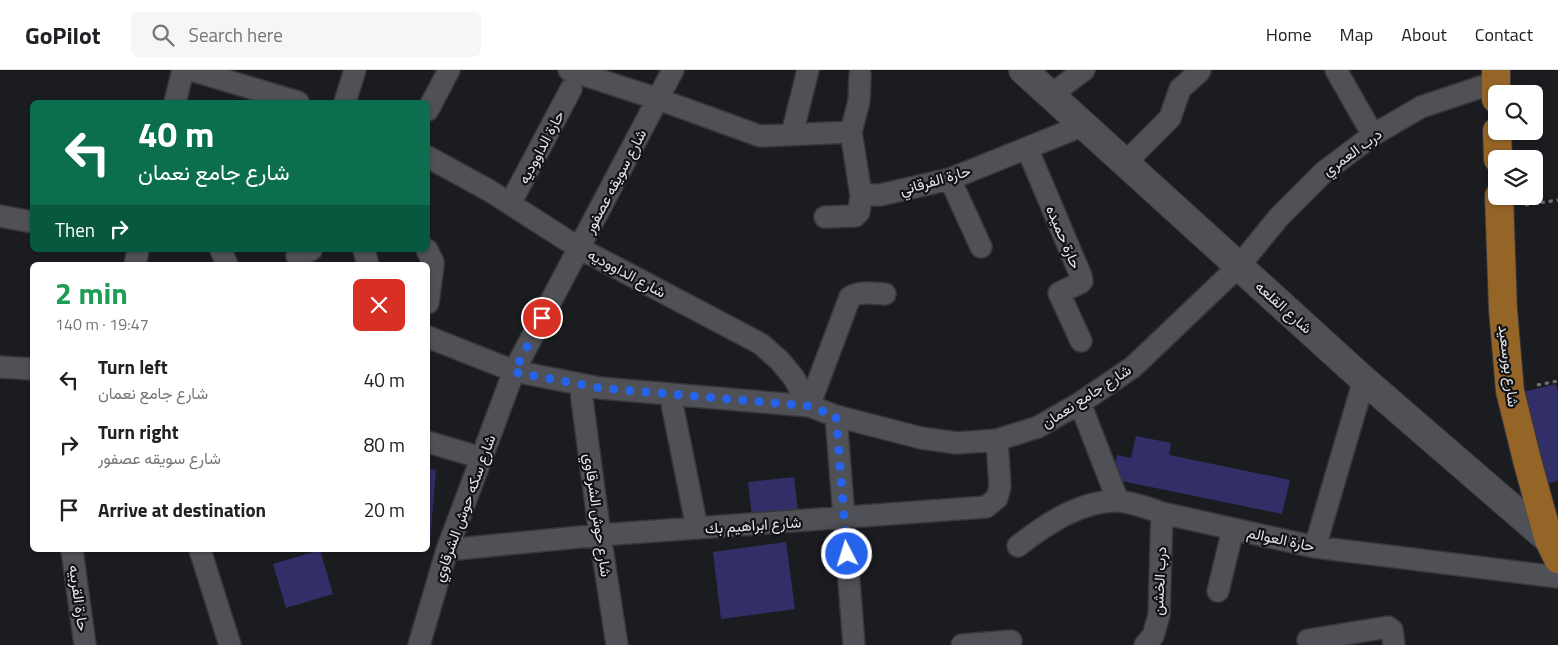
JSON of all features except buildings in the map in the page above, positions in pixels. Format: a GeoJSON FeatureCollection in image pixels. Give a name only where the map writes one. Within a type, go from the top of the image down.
{"type":"FeatureCollection","features":[{"type":"Feature","properties":{"kind":"main road","name":"شارع القلعه"},"geometry":{"type":"LineString","coordinates":[[1023,70],[1554,550]]}},
{"type":"Feature","properties":{"kind":"main road","name":"شارع بورسعيد"},"geometry":{"type":"LineString","coordinates":[[1499,205],[1503,310],[1510,391],[1527,460],[1554,550]]}},
{"type":"Feature","properties":{"kind":"street"},"geometry":{"type":"LineString","coordinates":[[176,100],[193,70],[291,100]]}},
{"type":"Feature","properties":{"kind":"street"},"geometry":{"type":"LineString","coordinates":[[346,100],[356,70]]}},
{"type":"Feature","properties":{"kind":"street"},"geometry":{"type":"LineString","coordinates":[[430,106],[449,70]]}},
{"type":"Feature","properties":{"kind":"street","name":"شارع سويقه عصفور"},"geometry":{"type":"LineString","coordinates":[[514,372],[673,70]]}},
{"type":"Feature","properties":{"kind":"street"},"geometry":{"type":"LineString","coordinates":[[792,134],[808,70]]}},
{"type":"Feature","properties":{"kind":"street"},"geometry":{"type":"LineString","coordinates":[[1051,95],[1084,70]]}},
{"type":"Feature","properties":{"kind":"street"},"geometry":{"type":"LineString","coordinates":[[1125,162],[1170,118],[1180,89],[1200,70]]}},
{"type":"Feature","properties":{"kind":"street"},"geometry":{"type":"LineString","coordinates":[[1336,70],[1373,135]]}},
{"type":"Feature","properties":{"kind":"street"},"geometry":{"type":"LineString","coordinates":[[826,217],[855,216],[858,212],[861,195],[851,132],[859,101],[860,75]]}},
{"type":"Feature","properties":{"kind":"street"},"geometry":{"type":"LineString","coordinates":[[570,80],[658,99],[760,136],[851,132]]}},
{"type":"Feature","properties":{"kind":"street","name":"حارة الداووديه"},"geometry":{"type":"LineString","coordinates":[[510,204],[570,80]]}},
{"type":"Feature","properties":{"kind":"street","name":"درب العمري"},"geometry":{"type":"LineString","coordinates":[[1239,266],[1279,216],[1324,172],[1373,135],[1421,107],[1496,83]]}},
{"type":"Feature","properties":{"kind":"street","name":"حارة الفرقاني"},"geometry":{"type":"LineString","coordinates":[[861,195],[880,195],[950,179],[1084,125]]}},
{"type":"Feature","properties":{"kind":"street","name":"حارة حميده"},"geometry":{"type":"LineString","coordinates":[[1027,148],[1081,276],[1082,281],[1080,283],[1058,293],[1081,341]]}},
{"type":"Feature","properties":{"kind":"street","name":"شارع الداووديه"},"geometry":{"type":"LineString","coordinates":[[430,158],[490,191],[579,248],[761,344],[780,361],[794,378],[809,406]]}},
{"type":"Feature","properties":{"kind":"street"},"geometry":{"type":"LineString","coordinates":[[950,179],[981,247]]}},
{"type":"Feature","properties":{"kind":"street"},"geometry":{"type":"LineString","coordinates":[[0,216],[30,222]]}},
{"type":"Feature","properties":{"kind":"street"},"geometry":{"type":"LineString","coordinates":[[428,252],[433,262],[430,289]]}},
{"type":"Feature","properties":{"kind":"street","name":"شارع جامع نعمان"},"geometry":{"type":"LineString","coordinates":[[430,338],[514,372],[600,388],[809,406],[836,416],[921,438],[957,443],[997,440],[1038,427],[1133,367],[1239,266]]}},
{"type":"Feature","properties":{"kind":"street"},"geometry":{"type":"LineString","coordinates":[[809,406],[850,297],[859,293],[885,294]]}},
{"type":"Feature","properties":{"kind":"street"},"geometry":{"type":"LineString","coordinates":[[0,367],[30,370]]}},
{"type":"Feature","properties":{"kind":"street","name":"شارع سكه حوش الشرقاوي"},"geometry":{"type":"LineString","coordinates":[[419,645],[447,550],[514,372]]}},
{"type":"Feature","properties":{"kind":"street"},"geometry":{"type":"LineString","coordinates":[[1316,546],[1364,380]]}},
{"type":"Feature","properties":{"kind":"street","name":"شارع حوش الشرقاوي"},"geometry":{"type":"LineString","coordinates":[[580,384],[617,645]]}},
{"type":"Feature","properties":{"kind":"street"},"geometry":{"type":"LineString","coordinates":[[670,394],[697,528]]}},
{"type":"Feature","properties":{"kind":"street"},"geometry":{"type":"LineString","coordinates":[[1080,402],[1118,501]]}},
{"type":"Feature","properties":{"kind":"street"},"geometry":{"type":"LineString","coordinates":[[836,416],[854,645]]}},
{"type":"Feature","properties":{"kind":"street","name":"شارع ابراهيم بك"},"geometry":{"type":"LineString","coordinates":[[447,550],[600,535],[986,507],[997,498],[1000,487],[997,440]]}},
{"type":"Feature","properties":{"kind":"street"},"geometry":{"type":"LineString","coordinates":[[430,443],[482,458]]}},
{"type":"Feature","properties":{"kind":"street","name":"حارة العوالم"},"geometry":{"type":"LineString","coordinates":[[1018,546],[1033,534],[1073,510],[1096,503],[1118,501],[1162,513],[1316,546],[1558,577]]}},
{"type":"Feature","properties":{"kind":"street","name":"درب الخشن"},"geometry":{"type":"LineString","coordinates":[[1145,645],[1154,636],[1159,615],[1162,513]]}},
{"type":"Feature","properties":{"kind":"street"},"geometry":{"type":"LineString","coordinates":[[1218,591],[1233,529]]}},
{"type":"Feature","properties":{"kind":"street","name":"حارة القربيه"},"geometry":{"type":"LineString","coordinates":[[72,552],[85,645]]}},
{"type":"Feature","properties":{"kind":"street"},"geometry":{"type":"LineString","coordinates":[[201,552],[230,645]]}},
{"type":"Feature","properties":{"kind":"street"},"geometry":{"type":"LineString","coordinates":[[1308,640],[1392,636]]}},
{"type":"Feature","properties":{"kind":"street"},"geometry":{"type":"LineString","coordinates":[[962,645],[1011,641]]}},
{"type":"Feature","properties":{"kind":"route"},"geometry":{"type":"LineString","coordinates":[[542,318],[514,372],[600,388],[809,406],[836,416],[847,554]]}}]}
